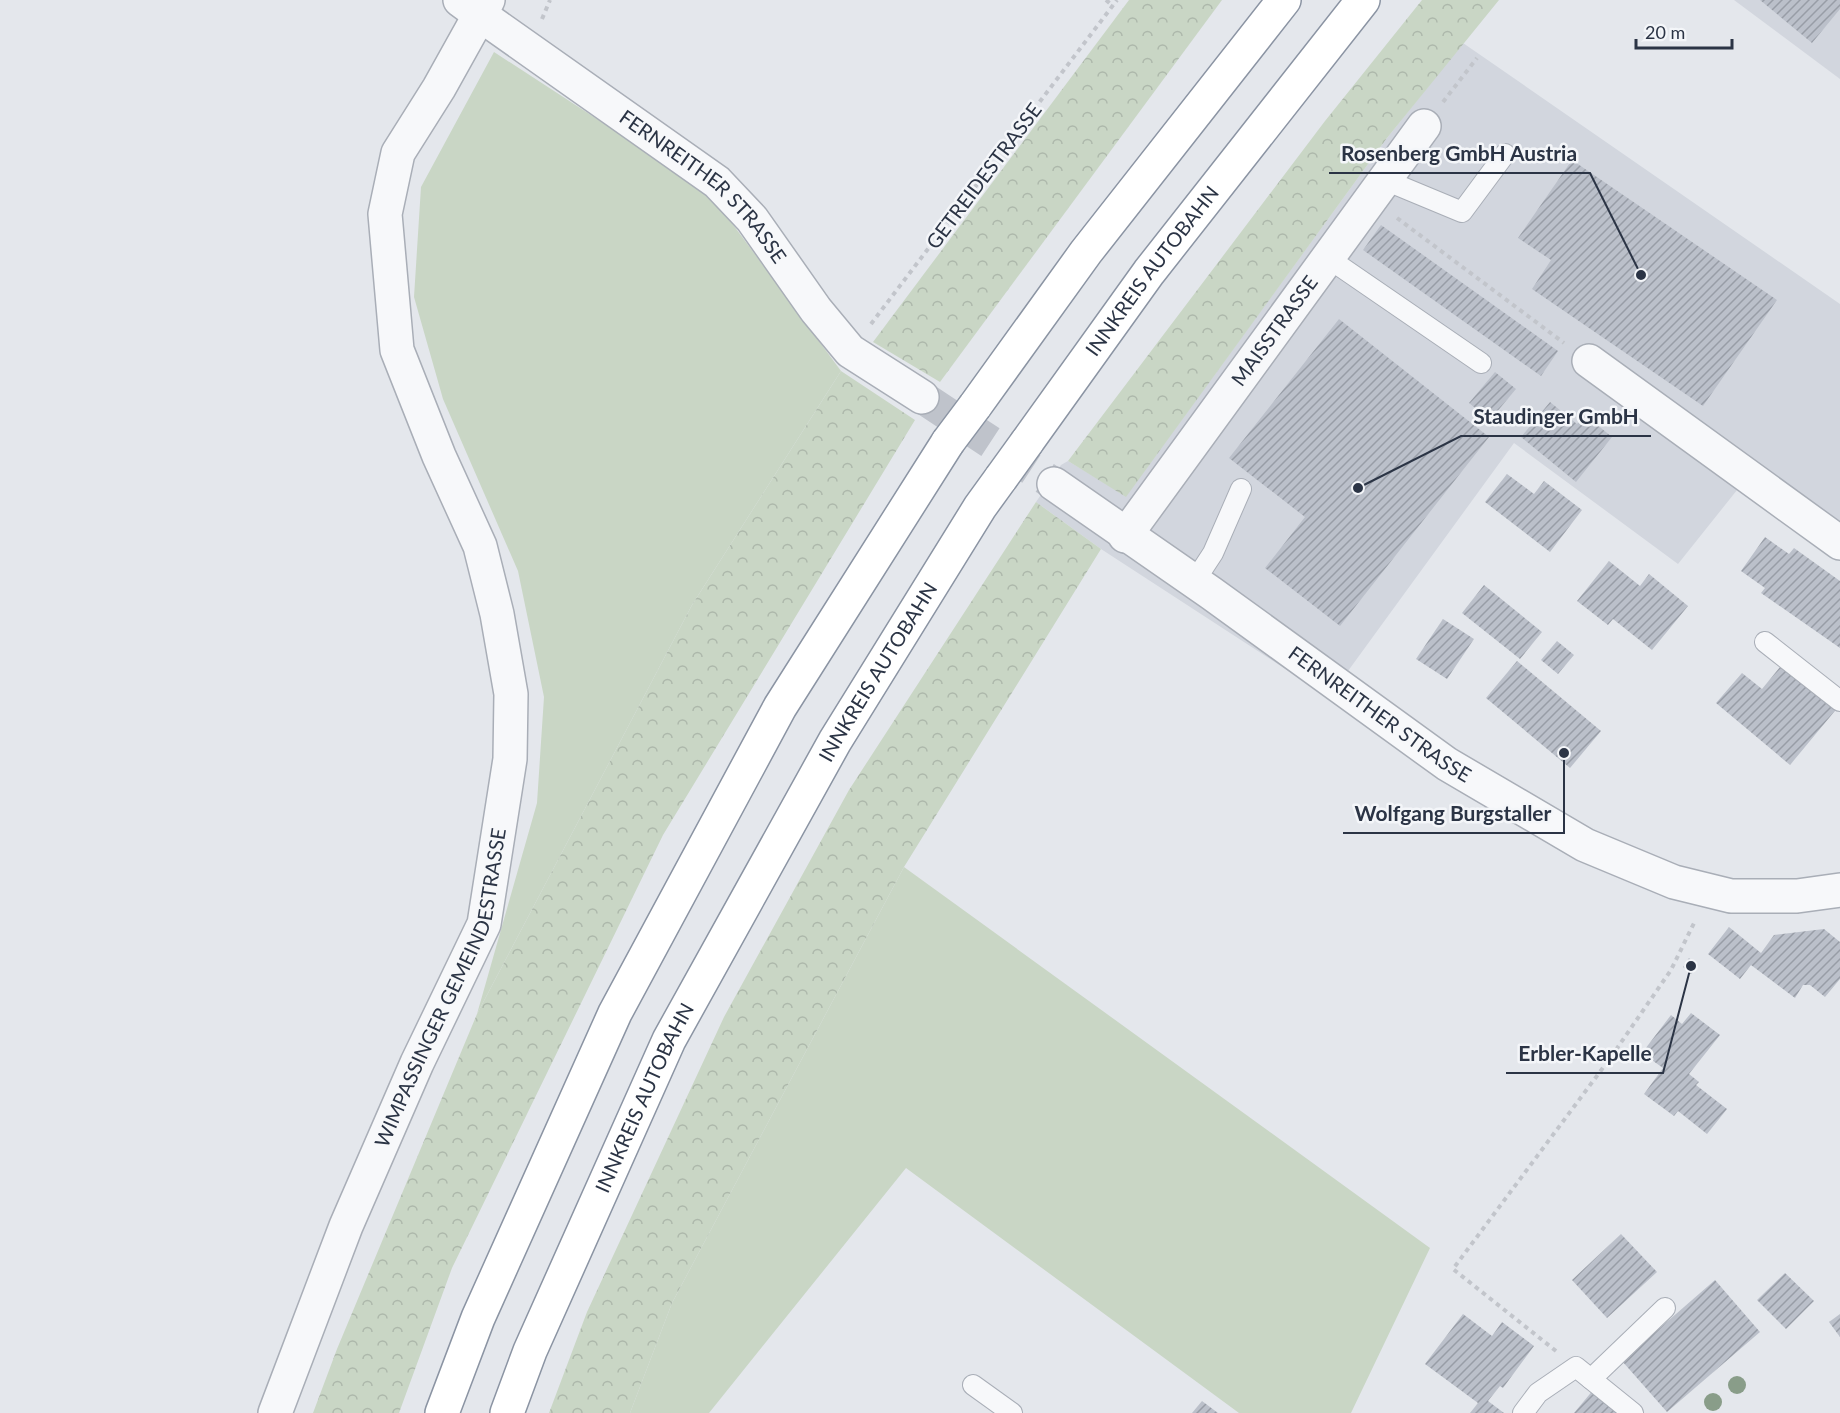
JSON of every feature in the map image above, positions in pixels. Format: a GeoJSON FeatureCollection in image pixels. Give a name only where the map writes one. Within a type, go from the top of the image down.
{"type":"FeatureCollection","features":[{"type":"Feature","properties":{"kind":"highway"},"geometry":{"type":"LineString","coordinates":[[442,1413],[478,1318],[615,1012],[780,707],[948,442],[1086,252],[1284,0]]}},
{"type":"Feature","properties":{"kind":"highway","name":"INNKREIS AUTOBAHN"},"geometry":{"type":"LineString","coordinates":[[507,1413],[530,1351],[669,1040],[835,741],[980,507],[1149,272],[1363,0]]}},
{"type":"Feature","properties":{"kind":"street","name":"FERNREITHER STRASSE"},"geometry":{"type":"LineString","coordinates":[[476,5],[717,182],[752,219],[816,310],[850,351],[922,397]]}},
{"type":"Feature","properties":{"kind":"street","name":"WIMPASSINGER GEMEINDESTRASSE"},"geometry":{"type":"LineString","coordinates":[[275,1413],[346,1226],[417,1063],[484,924],[510,759],[511,694],[497,614],[480,546],[435,446],[397,350],[385,214],[398,153],[438,88],[476,5]]}},
{"type":"Feature","properties":{"kind":"street","name":"MAISSTRASSE"},"geometry":{"type":"LineString","coordinates":[[1125,536],[1424,126]]}},
{"type":"Feature","properties":{"kind":"street"},"geometry":{"type":"LineString","coordinates":[[1589,361],[1840,543]]}},
{"type":"Feature","properties":{"kind":"street","name":"FERNREITHER STRASSE"},"geometry":{"type":"LineString","coordinates":[[1054,484],[1446,764],[1585,845],[1674,882],[1731,896],[1797,896],[1840,890]]}},
{"type":"Feature","properties":{"kind":"lane"},"geometry":{"type":"LineString","coordinates":[[1378,190],[1462,212],[1505,153]]}},
{"type":"Feature","properties":{"kind":"lane"},"geometry":{"type":"LineString","coordinates":[[1328,258],[1481,363]]}},
{"type":"Feature","properties":{"kind":"lane"},"geometry":{"type":"LineString","coordinates":[[1194,582],[1213,553],[1241,489]]}},
{"type":"Feature","properties":{"kind":"lane"},"geometry":{"type":"LineString","coordinates":[[1765,642],[1840,702]]}},
{"type":"Feature","properties":{"kind":"lane"},"geometry":{"type":"LineString","coordinates":[[1523,1413],[1538,1393],[1583,1373],[1665,1308]]}},
{"type":"Feature","properties":{"kind":"lane"},"geometry":{"type":"LineString","coordinates":[[1583,1373],[1633,1413]]}},
{"type":"Feature","properties":{"kind":"lane"},"geometry":{"type":"LineString","coordinates":[[973,1385],[1012,1413]]}},
{"type":"Feature","properties":{"kind":"path"},"geometry":{"type":"LineString","coordinates":[[1106,0],[1113,6]]}},
{"type":"Feature","properties":{"kind":"path","name":"GETREIDESTRASSE"},"geometry":{"type":"LineString","coordinates":[[850,351],[1117,0]]}},
{"type":"Feature","properties":{"kind":"path"},"geometry":{"type":"LineString","coordinates":[[1424,126],[1477,58]]}},
{"type":"Feature","properties":{"kind":"path"},"geometry":{"type":"LineString","coordinates":[[1378,190],[1589,361]]}},
{"type":"Feature","properties":{"kind":"path"},"geometry":{"type":"LineString","coordinates":[[1583,1373],[1453,1269],[1611,1057],[1671,970],[1709,891]]}},
{"type":"Feature","properties":{"kind":"shaded area"},"geometry":{"type":"Polygon","coordinates":[[[1734,0],[1840,0],[1840,79],[1734,0]]]}},
{"type":"Feature","properties":{"kind":"shaded area"},"geometry":{"type":"Polygon","coordinates":[[[1463,43],[1840,304],[1840,544],[1749,475],[1678,564],[1514,443],[1348,671],[1333,700],[1101,549],[1036,502],[1061,465],[1068,461],[1126,496],[1387,138],[1463,43]]]}},
{"type":"Feature","properties":{"kind":"green space"},"geometry":{"type":"Polygon","coordinates":[[[1129,0],[1222,0],[940,382],[873,342],[1129,0]]]}},
{"type":"Feature","properties":{"kind":"green space"},"geometry":{"type":"Polygon","coordinates":[[[1422,0],[1499,0],[1387,138],[1126,497],[1068,461],[1325,121],[1422,0]]]}},
{"type":"Feature","properties":{"kind":"green space"},"geometry":{"type":"Polygon","coordinates":[[[494,52],[709,192],[841,371],[692,605],[477,1014],[537,803],[544,697],[518,571],[443,399],[414,297],[421,187],[494,52]]]}},
{"type":"Feature","properties":{"kind":"green space"},"geometry":{"type":"Polygon","coordinates":[[[841,371],[915,420],[663,835],[452,1268],[399,1413],[313,1413],[337,1349],[477,1014],[692,605],[841,371]]]}},
{"type":"Feature","properties":{"kind":"green space"},"geometry":{"type":"Polygon","coordinates":[[[1036,502],[1101,549],[904,867],[672,1303],[630,1413],[549,1413],[587,1312],[724,1017],[849,790],[1036,502]]]}},
{"type":"Feature","properties":{"kind":"green space"},"geometry":{"type":"Polygon","coordinates":[[[904,867],[1430,1248],[1351,1413],[1239,1413],[906,1168],[709,1413],[630,1413],[672,1303],[904,867]]]}},
{"type":"Feature","properties":{"kind":"building"},"geometry":{"type":"Polygon","coordinates":[[[1760,0],[1840,0],[1840,9],[1812,43],[1760,0]]]}},
{"type":"Feature","properties":{"kind":"building"},"geometry":{"type":"Polygon","coordinates":[[[1572,160],[1777,300],[1703,406],[1532,289],[1551,260],[1518,238],[1572,160]]]}},
{"type":"Feature","properties":{"kind":"building"},"geometry":{"type":"Polygon","coordinates":[[[1381,225],[1558,351],[1541,376],[1363,250],[1381,225]]]}},
{"type":"Feature","properties":{"kind":"building"},"geometry":{"type":"Polygon","coordinates":[[[1339,319],[1489,437],[1340,626],[1265,568],[1305,517],[1229,458],[1339,319]]]}},
{"type":"Feature","properties":{"kind":"building"},"geometry":{"type":"Polygon","coordinates":[[[1495,372],[1516,389],[1490,420],[1469,403],[1495,372]]]}},
{"type":"Feature","properties":{"kind":"building"},"geometry":{"type":"Polygon","coordinates":[[[1550,402],[1577,424],[1585,415],[1612,437],[1576,482],[1521,437],[1550,402]]]}},
{"type":"Feature","properties":{"kind":"building"},"geometry":{"type":"Polygon","coordinates":[[[1507,474],[1534,494],[1544,481],[1582,510],[1550,552],[1485,502],[1507,474]]]}},
{"type":"Feature","properties":{"kind":"building"},"geometry":{"type":"Polygon","coordinates":[[[1765,537],[1789,554],[1794,548],[1840,581],[1840,648],[1761,593],[1765,588],[1741,571],[1765,537]]]}},
{"type":"Feature","properties":{"kind":"building"},"geometry":{"type":"Polygon","coordinates":[[[1609,561],[1640,586],[1649,574],[1688,606],[1652,650],[1613,619],[1608,625],[1577,601],[1609,561]]]}},
{"type":"Feature","properties":{"kind":"building"},"geometry":{"type":"Polygon","coordinates":[[[1484,585],[1542,632],[1520,659],[1462,613],[1484,585]]]}},
{"type":"Feature","properties":{"kind":"building"},"geometry":{"type":"Polygon","coordinates":[[[1443,619],[1474,639],[1447,679],[1416,659],[1443,619]]]}},
{"type":"Feature","properties":{"kind":"building"},"geometry":{"type":"Polygon","coordinates":[[[1557,641],[1574,655],[1558,674],[1541,660],[1557,641]]]}},
{"type":"Feature","properties":{"kind":"building"},"geometry":{"type":"Polygon","coordinates":[[[1517,661],[1601,731],[1570,768],[1486,698],[1517,661]]]}},
{"type":"Feature","properties":{"kind":"building"},"geometry":{"type":"Polygon","coordinates":[[[1785,661],[1839,706],[1790,765],[1716,703],[1742,673],[1762,689],[1785,661]]]}},
{"type":"Feature","properties":{"kind":"building"},"geometry":{"type":"Polygon","coordinates":[[[1729,927],[1761,953],[1774,935],[1824,929],[1840,942],[1840,979],[1825,997],[1810,985],[1803,985],[1795,998],[1751,965],[1740,979],[1708,954],[1729,927]]]}},
{"type":"Feature","properties":{"kind":"building"},"geometry":{"type":"Polygon","coordinates":[[[1689,958],[1698,965],[1691,974],[1683,967],[1689,958]]]}},
{"type":"Feature","properties":{"kind":"building"},"geometry":{"type":"Polygon","coordinates":[[[1691,1013],[1720,1035],[1689,1074],[1699,1082],[1696,1085],[1727,1109],[1707,1134],[1678,1111],[1674,1116],[1644,1094],[1663,1068],[1642,1053],[1671,1015],[1682,1024],[1691,1013]]]}},
{"type":"Feature","properties":{"kind":"building"},"geometry":{"type":"Polygon","coordinates":[[[1621,1234],[1657,1272],[1607,1318],[1572,1280],[1621,1234]]]}},
{"type":"Feature","properties":{"kind":"building"},"geometry":{"type":"Polygon","coordinates":[[[1785,1273],[1814,1301],[1786,1329],[1757,1300],[1785,1273]]]}},
{"type":"Feature","properties":{"kind":"building"},"geometry":{"type":"Polygon","coordinates":[[[1715,1280],[1760,1332],[1667,1412],[1622,1361],[1715,1280]]]}},
{"type":"Feature","properties":{"kind":"building"},"geometry":{"type":"Polygon","coordinates":[[[1463,1314],[1492,1336],[1502,1322],[1534,1346],[1503,1388],[1500,1386],[1488,1401],[1504,1413],[1470,1413],[1478,1403],[1425,1364],[1463,1314]]]}},
{"type":"Feature","properties":{"kind":"building"},"geometry":{"type":"Polygon","coordinates":[[[1840,1314],[1840,1337],[1829,1322],[1840,1314]]]}},
{"type":"Feature","properties":{"kind":"building"},"geometry":{"type":"Polygon","coordinates":[[[1594,1389],[1624,1413],[1574,1413],[1594,1389]]]}},
{"type":"Feature","properties":{"kind":"building"},"geometry":{"type":"Polygon","coordinates":[[[1202,1401],[1218,1413],[1192,1413],[1202,1401]]]}},
{"type":"Feature","properties":{"kind":"tunnel"},"geometry":{"type":"LineString","coordinates":[[922,397],[1054,484]]}},
{"type":"Feature","properties":{"kind":"place","name":"Rosenberg GmbH Austria"},"geometry":{"type":"Point","coordinates":[1641,275]}},
{"type":"Feature","properties":{"kind":"place","name":"Staudinger GmbH"},"geometry":{"type":"Point","coordinates":[1358,488]}},
{"type":"Feature","properties":{"kind":"place","name":"Wolfgang Burgstaller"},"geometry":{"type":"Point","coordinates":[1564,753]}},
{"type":"Feature","properties":{"kind":"place","name":"Erbler-Kapelle"},"geometry":{"type":"Point","coordinates":[1691,966]}}]}
